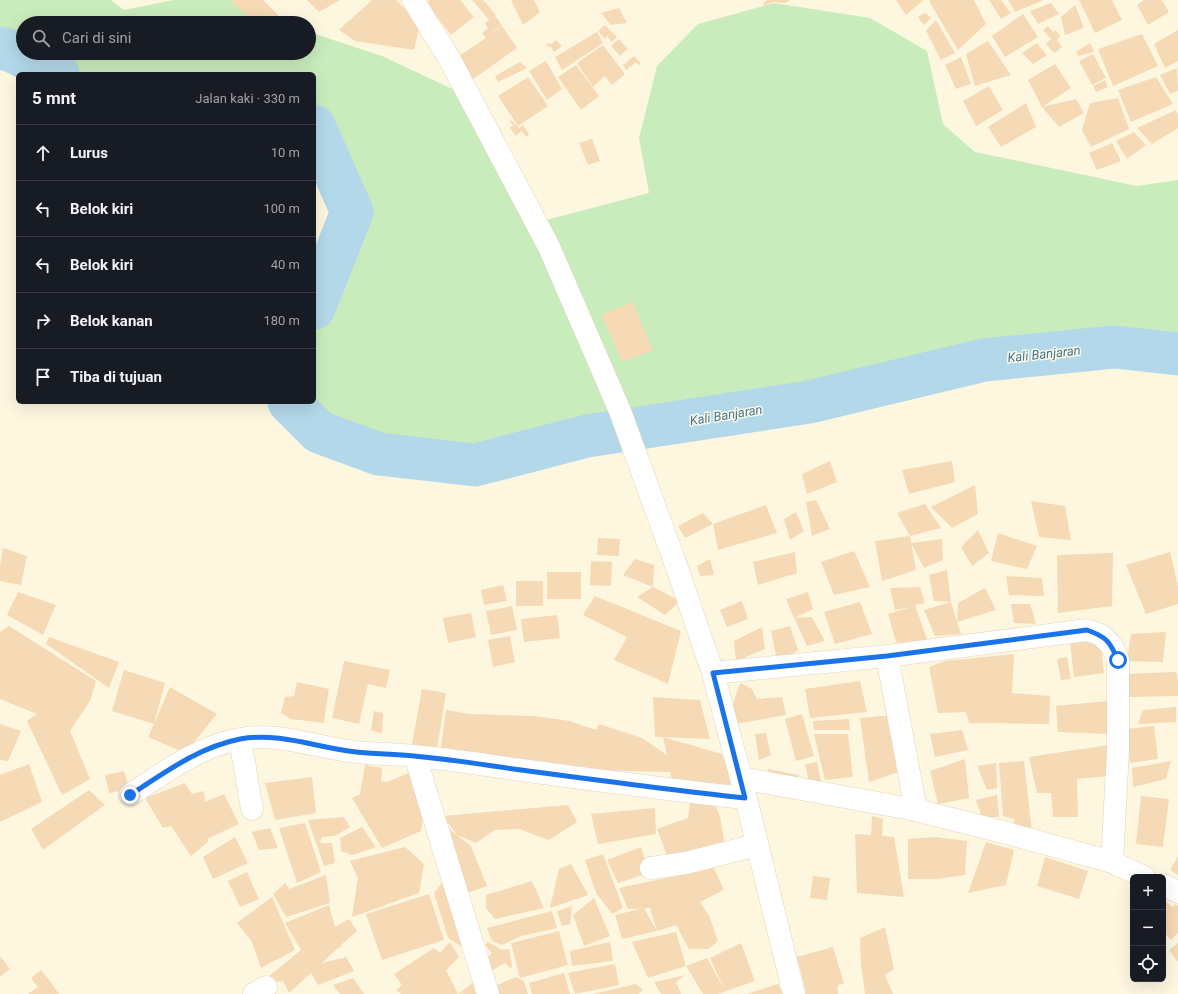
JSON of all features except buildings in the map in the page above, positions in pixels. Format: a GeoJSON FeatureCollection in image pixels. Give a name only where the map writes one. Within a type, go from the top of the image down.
{"type":"FeatureCollection","features":[{"type":"Feature","properties":{"kind":"street"},"geometry":{"type":"LineString","coordinates":[[413,0],[449,58],[549,248],[620,411],[713,673],[741,778],[794,994]]}},
{"type":"Feature","properties":{"kind":"street"},"geometry":{"type":"LineString","coordinates":[[713,673],[887,656],[1087,630],[1101,635],[1112,646],[1118,660],[1118,750],[1112,862]]}},
{"type":"Feature","properties":{"kind":"street"},"geometry":{"type":"LineString","coordinates":[[887,656],[916,810]]}},
{"type":"Feature","properties":{"kind":"street"},"geometry":{"type":"LineString","coordinates":[[130,795],[181,762],[219,745],[240,739],[264,737],[290,738],[355,752],[415,756],[676,791],[745,798]]}},
{"type":"Feature","properties":{"kind":"street"},"geometry":{"type":"LineString","coordinates":[[240,739],[252,809]]}},
{"type":"Feature","properties":{"kind":"street"},"geometry":{"type":"LineString","coordinates":[[415,756],[488,994]]}},
{"type":"Feature","properties":{"kind":"street"},"geometry":{"type":"LineString","coordinates":[[741,778],[916,810],[1112,862],[1138,874]]}},
{"type":"Feature","properties":{"kind":"street"},"geometry":{"type":"LineString","coordinates":[[651,868],[686,863],[757,845]]}},
{"type":"Feature","properties":{"kind":"street"},"geometry":{"type":"LineString","coordinates":[[1166,886],[1178,892]]}},
{"type":"Feature","properties":{"kind":"green space"},"geometry":{"type":"Polygon","coordinates":[[[0,0],[111,0],[124,10],[173,0],[233,0],[269,16],[16,16],[16,53],[0,48],[0,0]]]}},
{"type":"Feature","properties":{"kind":"green space"},"geometry":{"type":"Polygon","coordinates":[[[774,3],[870,18],[927,51],[943,124],[975,152],[1137,186],[1178,180],[1178,354],[1114,347],[984,360],[809,402],[587,436],[475,465],[379,454],[319,432],[291,404],[316,404],[316,303],[352,212],[316,131],[316,72],[54,72],[30,60],[316,60],[316,34],[382,56],[461,93],[531,224],[649,193],[639,138],[657,66],[698,24],[774,3]]]}},
{"type":"Feature","properties":{"kind":"waterway","name":"Kali Banjaran"},"geometry":{"type":"LineString","coordinates":[[0,48],[16,53]]}},
{"type":"Feature","properties":{"kind":"waterway","name":"Kali Banjaran"},"geometry":{"type":"LineString","coordinates":[[30,60],[54,72]]}},
{"type":"Feature","properties":{"kind":"waterway","name":"Kali Banjaran"},"geometry":{"type":"LineString","coordinates":[[316,131],[352,212],[316,303]]}},
{"type":"Feature","properties":{"kind":"waterway","name":"Kali Banjaran"},"geometry":{"type":"LineString","coordinates":[[291,404],[319,432],[379,454],[475,465],[587,436],[809,402],[984,360],[1114,347],[1178,354]]}},
{"type":"Feature","properties":{"kind":"route"},"geometry":{"type":"LineString","coordinates":[[130,795],[181,762],[200,753],[219,745],[240,739],[264,737],[290,738],[355,752],[415,756],[676,791],[745,798],[713,673],[887,656],[1087,630],[1101,635],[1112,646],[1118,660]]}}]}
